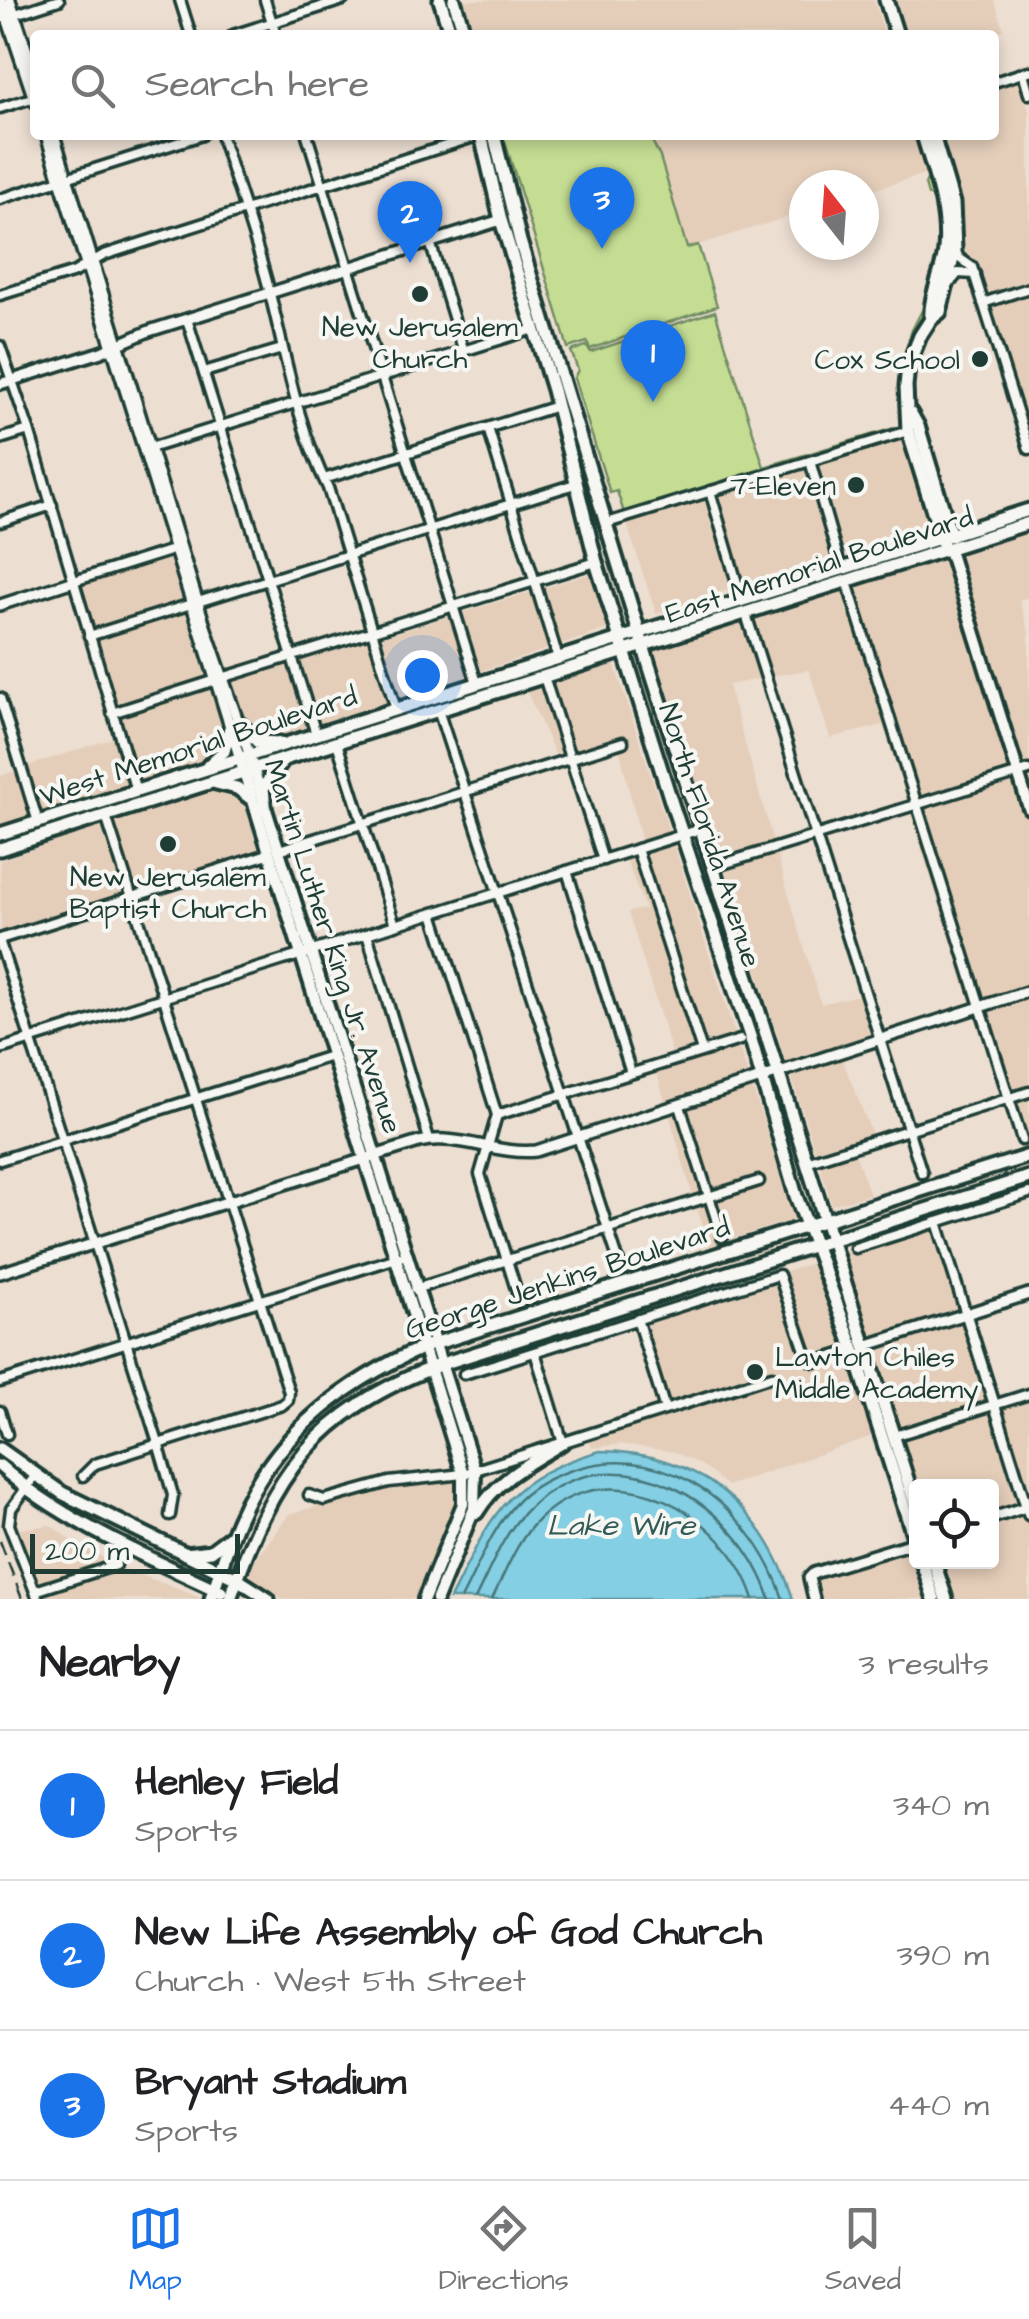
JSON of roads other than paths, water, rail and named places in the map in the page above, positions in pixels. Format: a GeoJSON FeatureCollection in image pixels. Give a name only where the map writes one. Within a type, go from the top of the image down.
{"type":"FeatureCollection","features":[{"type":"Feature","properties":{"kind":"main road"},"geometry":{"type":"LineString","coordinates":[[440,0],[449,30]]}},
{"type":"Feature","properties":{"kind":"main road"},"geometry":{"type":"LineString","coordinates":[[454,0],[463,30]]}},
{"type":"Feature","properties":{"kind":"main road"},"geometry":{"type":"LineString","coordinates":[[886,0],[895,30]]}},
{"type":"Feature","properties":{"kind":"main road","name":"North Florida Avenue"},"geometry":{"type":"LineString","coordinates":[[482,140],[596,562],[682,835],[716,926],[788,1174],[860,1348],[909,1484]]}},
{"type":"Feature","properties":{"kind":"main road","name":"North Florida Avenue"},"geometry":{"type":"LineString","coordinates":[[495,140],[520,240],[644,646],[832,1240],[870,1396],[909,1521]]}},
{"type":"Feature","properties":{"kind":"main road"},"geometry":{"type":"LineString","coordinates":[[924,140],[944,205],[946,233],[930,319],[908,366],[908,430],[945,535]]}},
{"type":"Feature","properties":{"kind":"main road"},"geometry":{"type":"LineString","coordinates":[[930,319],[940,312],[950,284],[955,250],[953,203],[934,140]]}},
{"type":"Feature","properties":{"kind":"main road"},"geometry":{"type":"LineString","coordinates":[[502,220],[520,240]]}},
{"type":"Feature","properties":{"kind":"main road"},"geometry":{"type":"LineString","coordinates":[[557,406],[572,424],[604,530],[614,546]]}},
{"type":"Feature","properties":{"kind":"main road"},"geometry":{"type":"LineString","coordinates":[[907,406],[918,426],[949,550],[1024,772],[1029,808]]}},
{"type":"Feature","properties":{"kind":"main road","name":"East Memorial Boulevard"},"geometry":{"type":"LineString","coordinates":[[640,632],[1029,510]]}},
{"type":"Feature","properties":{"kind":"main road","name":"East Memorial Boulevard"},"geometry":{"type":"LineString","coordinates":[[625,652],[1029,523]]}},
{"type":"Feature","properties":{"kind":"main road","name":"West Memorial Boulevard"},"geometry":{"type":"LineString","coordinates":[[0,849],[212,782],[289,743],[640,632]]}},
{"type":"Feature","properties":{"kind":"main road","name":"West Memorial Boulevard"},"geometry":{"type":"LineString","coordinates":[[0,834],[203,770],[287,758],[625,652]]}},
{"type":"Feature","properties":{"kind":"main road"},"geometry":{"type":"LineString","coordinates":[[203,770],[224,751],[235,726],[258,742],[289,743]]}},
{"type":"Feature","properties":{"kind":"main road"},"geometry":{"type":"LineString","coordinates":[[265,808],[268,778],[287,758]]}},
{"type":"Feature","properties":{"kind":"main road","name":"Martin Luther King Jr. Avenue"},"geometry":{"type":"LineString","coordinates":[[246,764],[250,798],[274,852]]}},
{"type":"Feature","properties":{"kind":"main road","name":"Martin Luther King Jr. Avenue"},"geometry":{"type":"LineString","coordinates":[[246,764],[265,808],[274,852],[371,1157],[395,1258],[413,1290]]}},
{"type":"Feature","properties":{"kind":"main road"},"geometry":{"type":"LineString","coordinates":[[212,782],[237,788],[250,798]]}},
{"type":"Feature","properties":{"kind":"main road"},"geometry":{"type":"LineString","coordinates":[[18,844],[35,831],[38,822]]}},
{"type":"Feature","properties":{"kind":"main road","name":"Martin Luther King Jr. Avenue"},"geometry":{"type":"LineString","coordinates":[[306,952],[332,1056],[408,1254],[413,1290],[469,1472],[474,1508],[436,1599]]}},
{"type":"Feature","properties":{"kind":"main road","name":"George Jenkins Boulevard"},"geometry":{"type":"LineString","coordinates":[[213,1594],[231,1536],[262,1474],[297,1430],[357,1380],[430,1346],[1029,1156]]}},
{"type":"Feature","properties":{"kind":"main road","name":"George Jenkins Boulevard"},"geometry":{"type":"LineString","coordinates":[[232,1598],[264,1510],[292,1465],[348,1412],[392,1384],[436,1366],[1029,1178]]}},
{"type":"Feature","properties":{"kind":"main road"},"geometry":{"type":"LineString","coordinates":[[870,1396],[894,1436]]}},
{"type":"Feature","properties":{"kind":"main road"},"geometry":{"type":"LineString","coordinates":[[468,1526],[495,1488],[563,1443]]}},
{"type":"Feature","properties":{"kind":"main road"},"geometry":{"type":"LineString","coordinates":[[0,1448],[34,1476],[104,1516],[237,1579],[268,1599]]}},
{"type":"Feature","properties":{"kind":"main road"},"geometry":{"type":"LineString","coordinates":[[0,1466],[56,1509],[213,1594],[232,1598]]}},
{"type":"Feature","properties":{"kind":"main road","name":"Martin Luther King Jr. Avenue"},"geometry":{"type":"LineString","coordinates":[[424,1599],[462,1504],[469,1472]]}},
{"type":"Feature","properties":{"kind":"main road"},"geometry":{"type":"LineString","coordinates":[[184,1554],[210,1551],[231,1536]]}},
{"type":"Feature","properties":{"kind":"main road"},"geometry":{"type":"LineString","coordinates":[[924,1569],[934,1599]]}},
{"type":"Feature","properties":{"kind":"main road"},"geometry":{"type":"LineString","coordinates":[[936,1569],[946,1599]]}},
{"type":"Feature","properties":{"kind":"street"},"geometry":{"type":"LineString","coordinates":[[1,0],[30,65]]}},
{"type":"Feature","properties":{"kind":"street"},"geometry":{"type":"LineString","coordinates":[[10,0],[8,17],[30,84]]}},
{"type":"Feature","properties":{"kind":"street"},"geometry":{"type":"LineString","coordinates":[[8,17],[60,0]]}},
{"type":"Feature","properties":{"kind":"street"},"geometry":{"type":"LineString","coordinates":[[180,0],[189,30]]}},
{"type":"Feature","properties":{"kind":"street"},"geometry":{"type":"LineString","coordinates":[[265,0],[274,30]]}},
{"type":"Feature","properties":{"kind":"street"},"geometry":{"type":"LineString","coordinates":[[248,30],[343,0]]}},
{"type":"Feature","properties":{"kind":"street"},"geometry":{"type":"LineString","coordinates":[[999,80],[1026,72],[1029,94]]}},
{"type":"Feature","properties":{"kind":"street"},"geometry":{"type":"LineString","coordinates":[[0,108],[30,100]]}},
{"type":"Feature","properties":{"kind":"street","name":"Martin Luther King Jr. Avenue"},"geometry":{"type":"LineString","coordinates":[[48,140],[64,178]]}},
{"type":"Feature","properties":{"kind":"street","name":"Martin Luther King Jr. Avenue"},"geometry":{"type":"LineString","coordinates":[[55,140],[177,548],[225,677],[246,764]]}},
{"type":"Feature","properties":{"kind":"street"},"geometry":{"type":"LineString","coordinates":[[0,198],[186,140]]}},
{"type":"Feature","properties":{"kind":"street"},"geometry":{"type":"LineString","coordinates":[[224,140],[314,459],[349,555],[396,709]]}},
{"type":"Feature","properties":{"kind":"street"},"geometry":{"type":"LineString","coordinates":[[309,140],[477,683]]}},
{"type":"Feature","properties":{"kind":"street"},"geometry":{"type":"LineString","coordinates":[[0,296],[245,210],[466,140]]}},
{"type":"Feature","properties":{"kind":"street"},"geometry":{"type":"LineString","coordinates":[[0,384],[188,318],[502,220]]}},
{"type":"Feature","properties":{"kind":"street"},"geometry":{"type":"LineString","coordinates":[[430,242],[464,352]]}},
{"type":"Feature","properties":{"kind":"street"},"geometry":{"type":"LineString","coordinates":[[955,250],[975,274],[1029,449]]}},
{"type":"Feature","properties":{"kind":"street"},"geometry":{"type":"LineString","coordinates":[[950,284],[958,273],[975,274]]}},
{"type":"Feature","properties":{"kind":"street"},"geometry":{"type":"LineString","coordinates":[[983,303],[1029,288]]}},
{"type":"Feature","properties":{"kind":"street"},"geometry":{"type":"LineString","coordinates":[[188,318],[316,734]]}},
{"type":"Feature","properties":{"kind":"street"},"geometry":{"type":"LineString","coordinates":[[146,449],[534,329]]}},
{"type":"Feature","properties":{"kind":"street"},"geometry":{"type":"LineString","coordinates":[[0,346],[52,504],[136,790]]}},
{"type":"Feature","properties":{"kind":"street"},"geometry":{"type":"LineString","coordinates":[[204,372],[282,349]]}},
{"type":"Feature","properties":{"kind":"street"},"geometry":{"type":"LineString","coordinates":[[324,480],[557,406]]}},
{"type":"Feature","properties":{"kind":"street"},"geometry":{"type":"LineString","coordinates":[[488,428],[558,658]]}},
{"type":"Feature","properties":{"kind":"street"},"geometry":{"type":"LineString","coordinates":[[0,439],[29,430]]}},
{"type":"Feature","properties":{"kind":"street"},"geometry":{"type":"LineString","coordinates":[[607,523],[908,430]]}},
{"type":"Feature","properties":{"kind":"street"},"geometry":{"type":"LineString","coordinates":[[810,461],[841,568]]}},
{"type":"Feature","properties":{"kind":"street"},"geometry":{"type":"LineString","coordinates":[[89,636],[576,484]]}},
{"type":"Feature","properties":{"kind":"street"},"geometry":{"type":"LineString","coordinates":[[710,491],[742,600]]}},
{"type":"Feature","properties":{"kind":"street"},"geometry":{"type":"LineString","coordinates":[[0,522],[52,504]]}},
{"type":"Feature","properties":{"kind":"street"},"geometry":{"type":"LineString","coordinates":[[0,606],[177,548]]}},
{"type":"Feature","properties":{"kind":"street"},"geometry":{"type":"LineString","coordinates":[[225,677],[596,562]]}},
{"type":"Feature","properties":{"kind":"street"},"geometry":{"type":"LineString","coordinates":[[847,582],[1022,1140]]}},
{"type":"Feature","properties":{"kind":"street","name":"Martin Luther King Jr. Avenue"},"geometry":{"type":"LineString","coordinates":[[195,602],[214,681],[235,726]]}},
{"type":"Feature","properties":{"kind":"street"},"geometry":{"type":"LineString","coordinates":[[746,614],[922,1173]]}},
{"type":"Feature","properties":{"kind":"street"},"geometry":{"type":"LineString","coordinates":[[544,677],[603,860]]}},
{"type":"Feature","properties":{"kind":"street"},"geometry":{"type":"LineString","coordinates":[[112,713],[214,681]]}},
{"type":"Feature","properties":{"kind":"street"},"geometry":{"type":"LineString","coordinates":[[0,698],[38,822]]}},
{"type":"Feature","properties":{"kind":"street"},"geometry":{"type":"LineString","coordinates":[[438,710],[620,1265]]}},
{"type":"Feature","properties":{"kind":"street"},"geometry":{"type":"LineString","coordinates":[[170,1515],[173,1495],[158,1444],[0,941],[623,742]]}},
{"type":"Feature","properties":{"kind":"street"},"geometry":{"type":"LineString","coordinates":[[336,743],[395,925]]}},
{"type":"Feature","properties":{"kind":"street"},"geometry":{"type":"LineString","coordinates":[[713,867],[1024,772]]}},
{"type":"Feature","properties":{"kind":"street"},"geometry":{"type":"LineString","coordinates":[[84,1476],[95,1464],[282,1405],[289,1392],[106,816]]}},
{"type":"Feature","properties":{"kind":"street"},"geometry":{"type":"LineString","coordinates":[[0,1049],[701,829]]}},
{"type":"Feature","properties":{"kind":"street"},"geometry":{"type":"LineString","coordinates":[[637,849],[702,1052]]}},
{"type":"Feature","properties":{"kind":"street"},"geometry":{"type":"LineString","coordinates":[[567,871],[631,1073]]}},
{"type":"Feature","properties":{"kind":"street"},"geometry":{"type":"LineString","coordinates":[[434,913],[497,1115],[480,1174],[520,1302]]}},
{"type":"Feature","properties":{"kind":"street"},"geometry":{"type":"LineString","coordinates":[[367,934],[430,1139]]}},
{"type":"Feature","properties":{"kind":"street"},"geometry":{"type":"LineString","coordinates":[[0,1272],[430,1139],[468,1141],[527,1152],[581,1138],[1029,991]]}},
{"type":"Feature","properties":{"kind":"street"},"geometry":{"type":"LineString","coordinates":[[497,1115],[740,1040]]}},
{"type":"Feature","properties":{"kind":"street"},"geometry":{"type":"LineString","coordinates":[[0,1160],[332,1056]]}},
{"type":"Feature","properties":{"kind":"street"},"geometry":{"type":"LineString","coordinates":[[806,1162],[1029,1092]]}},
{"type":"Feature","properties":{"kind":"street"},"geometry":{"type":"LineString","coordinates":[[680,1106],[722,1236]]}},
{"type":"Feature","properties":{"kind":"street"},"geometry":{"type":"LineString","coordinates":[[413,1290],[759,1182]]}},
{"type":"Feature","properties":{"kind":"street"},"geometry":{"type":"LineString","coordinates":[[855,1248],[1029,1193]]}},
{"type":"Feature","properties":{"kind":"street"},"geometry":{"type":"LineString","coordinates":[[937,1222],[1028,1509],[999,1516]]}},
{"type":"Feature","properties":{"kind":"street"},"geometry":{"type":"LineString","coordinates":[[0,1382],[408,1254]]}},
{"type":"Feature","properties":{"kind":"street"},"geometry":{"type":"LineString","coordinates":[[464,1374],[780,1275],[808,1359],[815,1362],[1029,1294]]}},
{"type":"Feature","properties":{"kind":"street"},"geometry":{"type":"LineString","coordinates":[[637,1319],[666,1409]]}},
{"type":"Feature","properties":{"kind":"street"},"geometry":{"type":"LineString","coordinates":[[536,1352],[563,1443]]}},
{"type":"Feature","properties":{"kind":"street"},"geometry":{"type":"LineString","coordinates":[[308,1495],[324,1500],[389,1482],[469,1472],[772,1376]]}},
{"type":"Feature","properties":{"kind":"street"},"geometry":{"type":"LineString","coordinates":[[894,1436],[1029,1394]]}},
{"type":"Feature","properties":{"kind":"street"},"geometry":{"type":"LineString","coordinates":[[0,1411],[7,1434]]}},
{"type":"Feature","properties":{"kind":"street"},"geometry":{"type":"LineString","coordinates":[[34,1476],[11,1509],[9,1524],[36,1595],[116,1566]]}},
{"type":"Feature","properties":{"kind":"street"},"geometry":{"type":"LineString","coordinates":[[814,1599],[810,1578],[814,1573],[909,1545]]}},
{"type":"Feature","properties":{"kind":"water","name":"Lake Wire"},"geometry":{"type":"Polygon","coordinates":[[[600,1451],[667,1461],[722,1490],[764,1537],[793,1599],[450,1599],[504,1504],[542,1474],[600,1451]]]}},
{"type":"Feature","properties":{"kind":"railway"},"geometry":{"type":"LineString","coordinates":[[0,1541],[22,1599]]}},
{"type":"Feature","properties":{"kind":"place","name":"Bryant Stadium"},"geometry":{"type":"Point","coordinates":[602,249]}},
{"type":"Feature","properties":{"kind":"place","name":"New Life Assembly of God Church"},"geometry":{"type":"Point","coordinates":[410,263]}},
{"type":"Feature","properties":{"kind":"place","name":"New Jerusalem Church"},"geometry":{"type":"Point","coordinates":[420,294]}},
{"type":"Feature","properties":{"kind":"place","name":"Cox School"},"geometry":{"type":"Point","coordinates":[980,359]}},
{"type":"Feature","properties":{"kind":"place","name":"Henley Field"},"geometry":{"type":"Point","coordinates":[653,402]}},
{"type":"Feature","properties":{"kind":"place","name":"7-Eleven"},"geometry":{"type":"Point","coordinates":[856,485]}},
{"type":"Feature","properties":{"kind":"place","name":"New Jerusalem Baptist Church"},"geometry":{"type":"Point","coordinates":[168,844]}},
{"type":"Feature","properties":{"kind":"place","name":"Lawton Chiles Middle Academy"},"geometry":{"type":"Point","coordinates":[755,1372]}}]}
